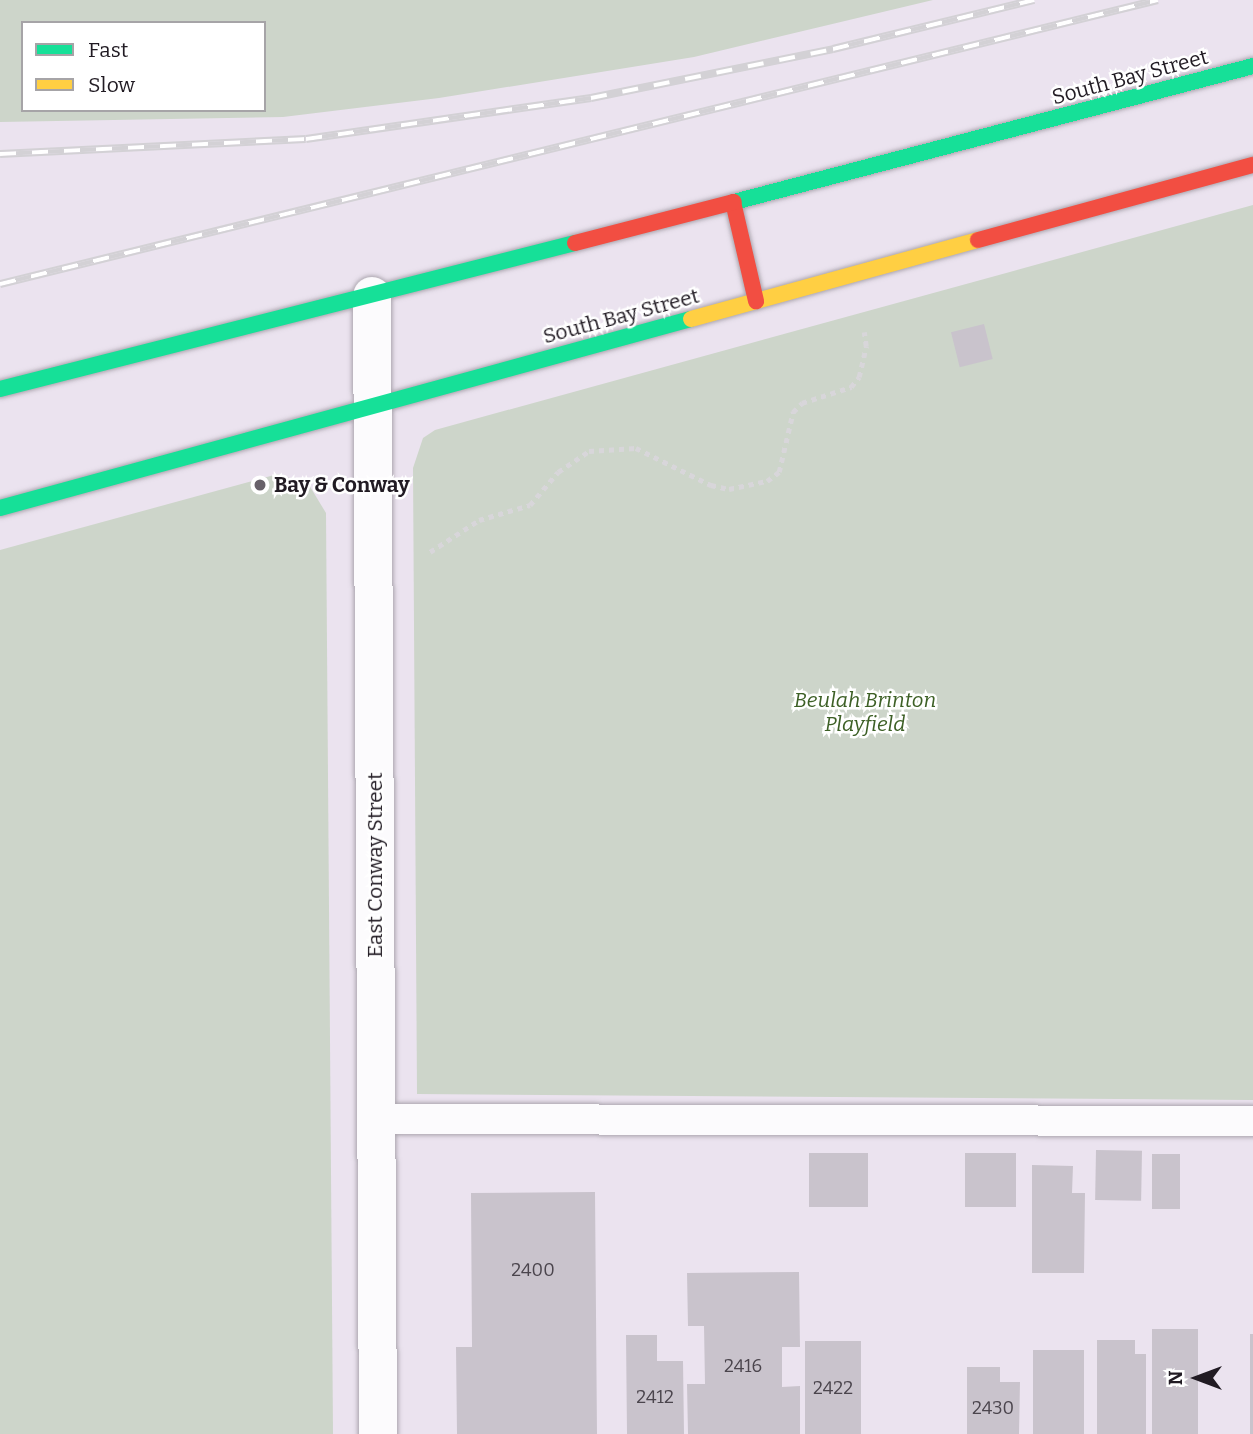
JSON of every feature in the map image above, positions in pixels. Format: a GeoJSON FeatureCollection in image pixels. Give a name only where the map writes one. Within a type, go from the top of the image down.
{"type":"FeatureCollection","features":[{"type":"Feature","properties":{"kind":"main road","name":"South Bay Street"},"geometry":{"type":"LineString","coordinates":[[0,388],[372,296],[1253,66]]}},
{"type":"Feature","properties":{"kind":"main road","name":"South Bay Street"},"geometry":{"type":"LineString","coordinates":[[0,508],[373,404],[1253,166]]}},
{"type":"Feature","properties":{"kind":"main road"},"geometry":{"type":"LineString","coordinates":[[733,202],[756,301]]}},
{"type":"Feature","properties":{"kind":"street","name":"East Conway Street"},"geometry":{"type":"LineString","coordinates":[[372,296],[378,1434]]}},
{"type":"Feature","properties":{"kind":"lane"},"geometry":{"type":"LineString","coordinates":[[376,1119],[1253,1121]]}},
{"type":"Feature","properties":{"kind":"path"},"geometry":{"type":"LineString","coordinates":[[430,552],[479,520],[530,505],[558,472],[589,451],[636,448],[657,454],[711,485],[729,489],[767,481],[779,472],[793,412],[802,403],[851,387],[859,377],[866,346],[863,332]]}},
{"type":"Feature","properties":{"kind":"green space"},"geometry":{"type":"Polygon","coordinates":[[[0,0],[933,0],[694,57],[439,98],[283,117],[0,122],[0,0]]]}},
{"type":"Feature","properties":{"kind":"green space","name":"Beulah Brinton Playfield"},"geometry":{"type":"Polygon","coordinates":[[[1253,205],[1253,1100],[417,1094],[413,468],[423,438],[435,430],[1253,205]]]}},
{"type":"Feature","properties":{"kind":"green space"},"geometry":{"type":"Polygon","coordinates":[[[278,474],[309,485],[326,513],[333,1434],[0,1434],[0,550],[278,474]]]}},
{"type":"Feature","properties":{"kind":"building"},"geometry":{"type":"Polygon","coordinates":[[[984,324],[993,359],[960,367],[951,332],[984,324]]]}},
{"type":"Feature","properties":{"kind":"building"},"geometry":{"type":"Polygon","coordinates":[[[1096,1150],[1142,1151],[1141,1201],[1095,1200],[1096,1150]]]}},
{"type":"Feature","properties":{"kind":"building"},"geometry":{"type":"Polygon","coordinates":[[[809,1153],[868,1153],[868,1207],[809,1207],[809,1153]]]}},
{"type":"Feature","properties":{"kind":"building"},"geometry":{"type":"Polygon","coordinates":[[[965,1153],[1016,1153],[1016,1207],[965,1207],[965,1153]]]}},
{"type":"Feature","properties":{"kind":"building"},"geometry":{"type":"Polygon","coordinates":[[[1152,1154],[1180,1154],[1180,1209],[1152,1209],[1152,1154]]]}},
{"type":"Feature","properties":{"kind":"building"},"geometry":{"type":"Polygon","coordinates":[[[1032,1165],[1073,1166],[1072,1193],[1085,1193],[1084,1273],[1032,1273],[1032,1165]]]}},
{"type":"Feature","properties":{"kind":"building"},"geometry":{"type":"Polygon","coordinates":[[[595,1192],[597,1434],[457,1434],[456,1347],[472,1347],[471,1193],[595,1192]]]}},
{"type":"Feature","properties":{"kind":"building"},"geometry":{"type":"Polygon","coordinates":[[[799,1272],[800,1347],[782,1347],[782,1387],[800,1386],[800,1434],[688,1434],[687,1384],[705,1384],[704,1326],[688,1326],[687,1273],[799,1272]]]}},
{"type":"Feature","properties":{"kind":"building"},"geometry":{"type":"Polygon","coordinates":[[[1152,1329],[1198,1329],[1198,1434],[1152,1434],[1152,1329]]]}},
{"type":"Feature","properties":{"kind":"building"},"geometry":{"type":"Polygon","coordinates":[[[1250,1334],[1253,1334],[1253,1434],[1250,1434],[1250,1334]]]}},
{"type":"Feature","properties":{"kind":"building"},"geometry":{"type":"Polygon","coordinates":[[[626,1335],[657,1335],[657,1361],[683,1361],[684,1434],[627,1434],[626,1335]]]}},
{"type":"Feature","properties":{"kind":"building"},"geometry":{"type":"Polygon","coordinates":[[[1097,1340],[1135,1340],[1135,1354],[1146,1354],[1146,1434],[1097,1434],[1097,1340]]]}},
{"type":"Feature","properties":{"kind":"building"},"geometry":{"type":"Polygon","coordinates":[[[805,1341],[861,1341],[861,1434],[805,1434],[805,1341]]]}},
{"type":"Feature","properties":{"kind":"building"},"geometry":{"type":"Polygon","coordinates":[[[1033,1350],[1084,1350],[1084,1434],[1033,1434],[1033,1350]]]}},
{"type":"Feature","properties":{"kind":"building"},"geometry":{"type":"Polygon","coordinates":[[[967,1367],[1000,1367],[1000,1382],[1020,1382],[1019,1434],[967,1434],[967,1367]]]}},
{"type":"Feature","properties":{"kind":"railway"},"geometry":{"type":"LineString","coordinates":[[0,154],[306,139],[591,98],[833,49],[1034,0]]}},
{"type":"Feature","properties":{"kind":"railway"},"geometry":{"type":"LineString","coordinates":[[0,284],[1158,0]]}},
{"type":"Feature","properties":{"kind":"traffic: fast"},"geometry":{"type":"LineString","coordinates":[[734,202],[1253,66]]}},
{"type":"Feature","properties":{"kind":"traffic: fast"},"geometry":{"type":"LineString","coordinates":[[0,389],[575,243]]}},
{"type":"Feature","properties":{"kind":"traffic: fast"},"geometry":{"type":"LineString","coordinates":[[0,508],[691,319]]}},
{"type":"Feature","properties":{"kind":"traffic: slow"},"geometry":{"type":"LineString","coordinates":[[691,319],[978,240]]}},
{"type":"Feature","properties":{"kind":"traffic: jam"},"geometry":{"type":"LineString","coordinates":[[978,240],[1253,165]]}},
{"type":"Feature","properties":{"kind":"traffic: jam"},"geometry":{"type":"LineString","coordinates":[[733,202],[756,301]]}},
{"type":"Feature","properties":{"kind":"traffic: jam"},"geometry":{"type":"LineString","coordinates":[[575,243],[734,202]]}},
{"type":"Feature","properties":{"kind":"place","name":"Bay & Conway"},"geometry":{"type":"Point","coordinates":[260,485]}}]}
